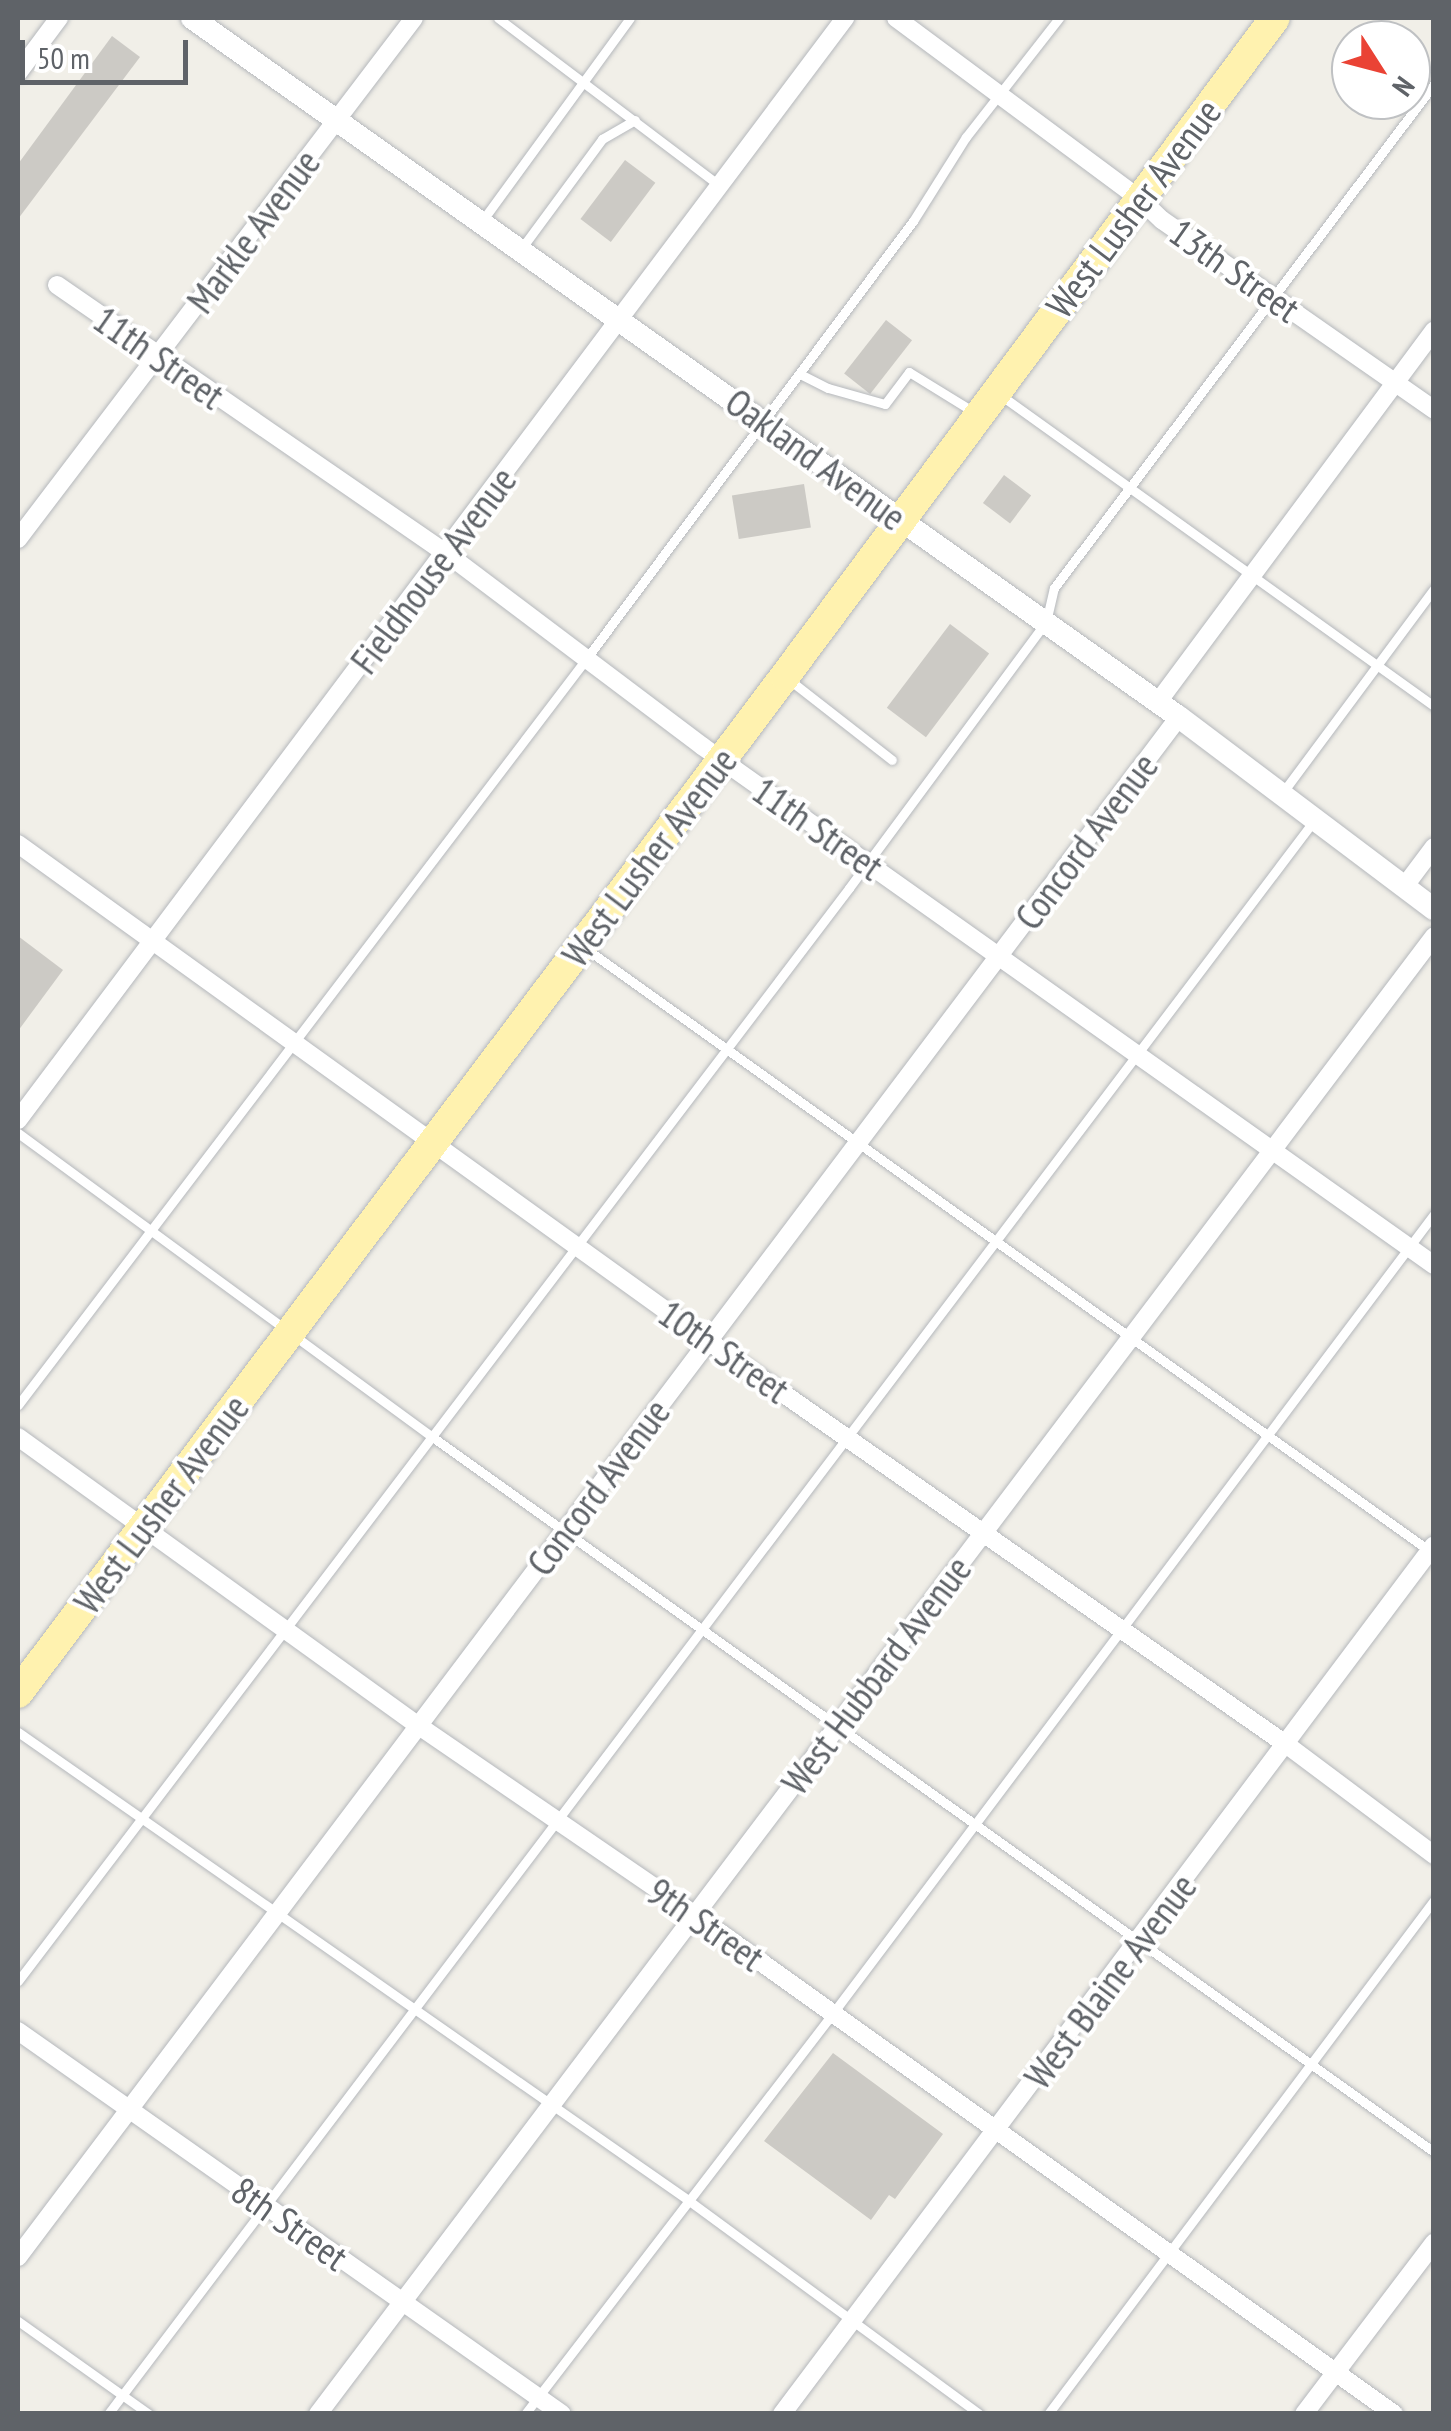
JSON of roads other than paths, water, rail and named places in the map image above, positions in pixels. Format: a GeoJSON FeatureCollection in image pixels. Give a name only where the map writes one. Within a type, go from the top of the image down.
{"type":"FeatureCollection","features":[{"type":"Feature","properties":{"kind":"main road","name":"West Lusher Avenue"},"geometry":{"type":"LineString","coordinates":[[18,1693],[722,761],[1275,18]]}},
{"type":"Feature","properties":{"kind":"street"},"geometry":{"type":"LineString","coordinates":[[18,73],[59,18]]}},
{"type":"Feature","properties":{"kind":"street","name":"Markle Avenue"},"geometry":{"type":"LineString","coordinates":[[18,539],[414,18]]}},
{"type":"Feature","properties":{"kind":"street","name":"Fieldhouse Avenue"},"geometry":{"type":"LineString","coordinates":[[18,1120],[845,18]]}},
{"type":"Feature","properties":{"kind":"street","name":"13th Street"},"geometry":{"type":"LineString","coordinates":[[896,18],[1140,199],[1162,220],[1434,410]]}},
{"type":"Feature","properties":{"kind":"street","name":"Oakland Avenue"},"geometry":{"type":"LineString","coordinates":[[204,21],[338,121],[1179,717],[1434,909]]}},
{"type":"Feature","properties":{"kind":"street","name":"11th Street"},"geometry":{"type":"LineString","coordinates":[[57,285],[446,553],[722,761],[1434,1265]]}},
{"type":"Feature","properties":{"kind":"street","name":"Concord Avenue"},"geometry":{"type":"LineString","coordinates":[[1158,702],[1434,330]]}},
{"type":"Feature","properties":{"kind":"street","name":"Concord Avenue"},"geometry":{"type":"LineString","coordinates":[[18,2258],[1179,717]]}},
{"type":"Feature","properties":{"kind":"street","name":"10th Street"},"geometry":{"type":"LineString","coordinates":[[18,844],[708,1341],[1287,1745],[1434,1855]]}},
{"type":"Feature","properties":{"kind":"street"},"geometry":{"type":"LineString","coordinates":[[1404,888],[1434,848]]}},
{"type":"Feature","properties":{"kind":"street","name":"West Hubbard Avenue"},"geometry":{"type":"LineString","coordinates":[[318,2414],[1434,936]]}},
{"type":"Feature","properties":{"kind":"street","name":"9th Street"},"geometry":{"type":"LineString","coordinates":[[18,1436],[418,1726],[833,2013],[1394,2414]]}},
{"type":"Feature","properties":{"kind":"street","name":"West Blaine Avenue"},"geometry":{"type":"LineString","coordinates":[[782,2414],[1432,1550]]}},
{"type":"Feature","properties":{"kind":"street","name":"8th Street"},"geometry":{"type":"LineString","coordinates":[[18,2031],[562,2414]]}},
{"type":"Feature","properties":{"kind":"street"},"geometry":{"type":"LineString","coordinates":[[1304,2414],[1434,2243]]}},
{"type":"Feature","properties":{"kind":"lane"},"geometry":{"type":"LineString","coordinates":[[498,18],[720,186]]}},
{"type":"Feature","properties":{"kind":"lane"},"geometry":{"type":"LineString","coordinates":[[482,222],[630,18]]}},
{"type":"Feature","properties":{"kind":"lane"},"geometry":{"type":"LineString","coordinates":[[18,1405],[764,422],[938,187],[966,137],[1059,18]]}},
{"type":"Feature","properties":{"kind":"lane"},"geometry":{"type":"LineString","coordinates":[[18,1981],[728,1050],[1046,622],[1054,588],[1276,299],[1434,84]]}},
{"type":"Feature","properties":{"kind":"lane"},"geometry":{"type":"LineString","coordinates":[[521,249],[602,139],[635,120]]}},
{"type":"Feature","properties":{"kind":"lane"},"geometry":{"type":"LineString","coordinates":[[800,374],[828,388],[885,404],[909,372],[988,404],[1130,488],[1434,706]]}},
{"type":"Feature","properties":{"kind":"lane"},"geometry":{"type":"LineString","coordinates":[[1282,794],[1434,589]]}},
{"type":"Feature","properties":{"kind":"lane"},"geometry":{"type":"LineString","coordinates":[[785,676],[892,760]]}},
{"type":"Feature","properties":{"kind":"lane"},"geometry":{"type":"LineString","coordinates":[[108,2414],[1314,820]]}},
{"type":"Feature","properties":{"kind":"lane"},"geometry":{"type":"LineString","coordinates":[[582,946],[992,1242],[1132,1336],[1432,1550]]}},
{"type":"Feature","properties":{"kind":"lane"},"geometry":{"type":"LineString","coordinates":[[18,1134],[431,1436],[1434,2152]]}},
{"type":"Feature","properties":{"kind":"lane"},"geometry":{"type":"LineString","coordinates":[[525,2414],[833,2013],[972,1822],[1434,1214]]}},
{"type":"Feature","properties":{"kind":"lane"},"geometry":{"type":"LineString","coordinates":[[18,1732],[688,2200],[979,2414]]}},
{"type":"Feature","properties":{"kind":"lane"},"geometry":{"type":"LineString","coordinates":[[1048,2414],[1434,1900]]}},
{"type":"Feature","properties":{"kind":"lane"},"geometry":{"type":"LineString","coordinates":[[18,2321],[148,2414]]}}]}
